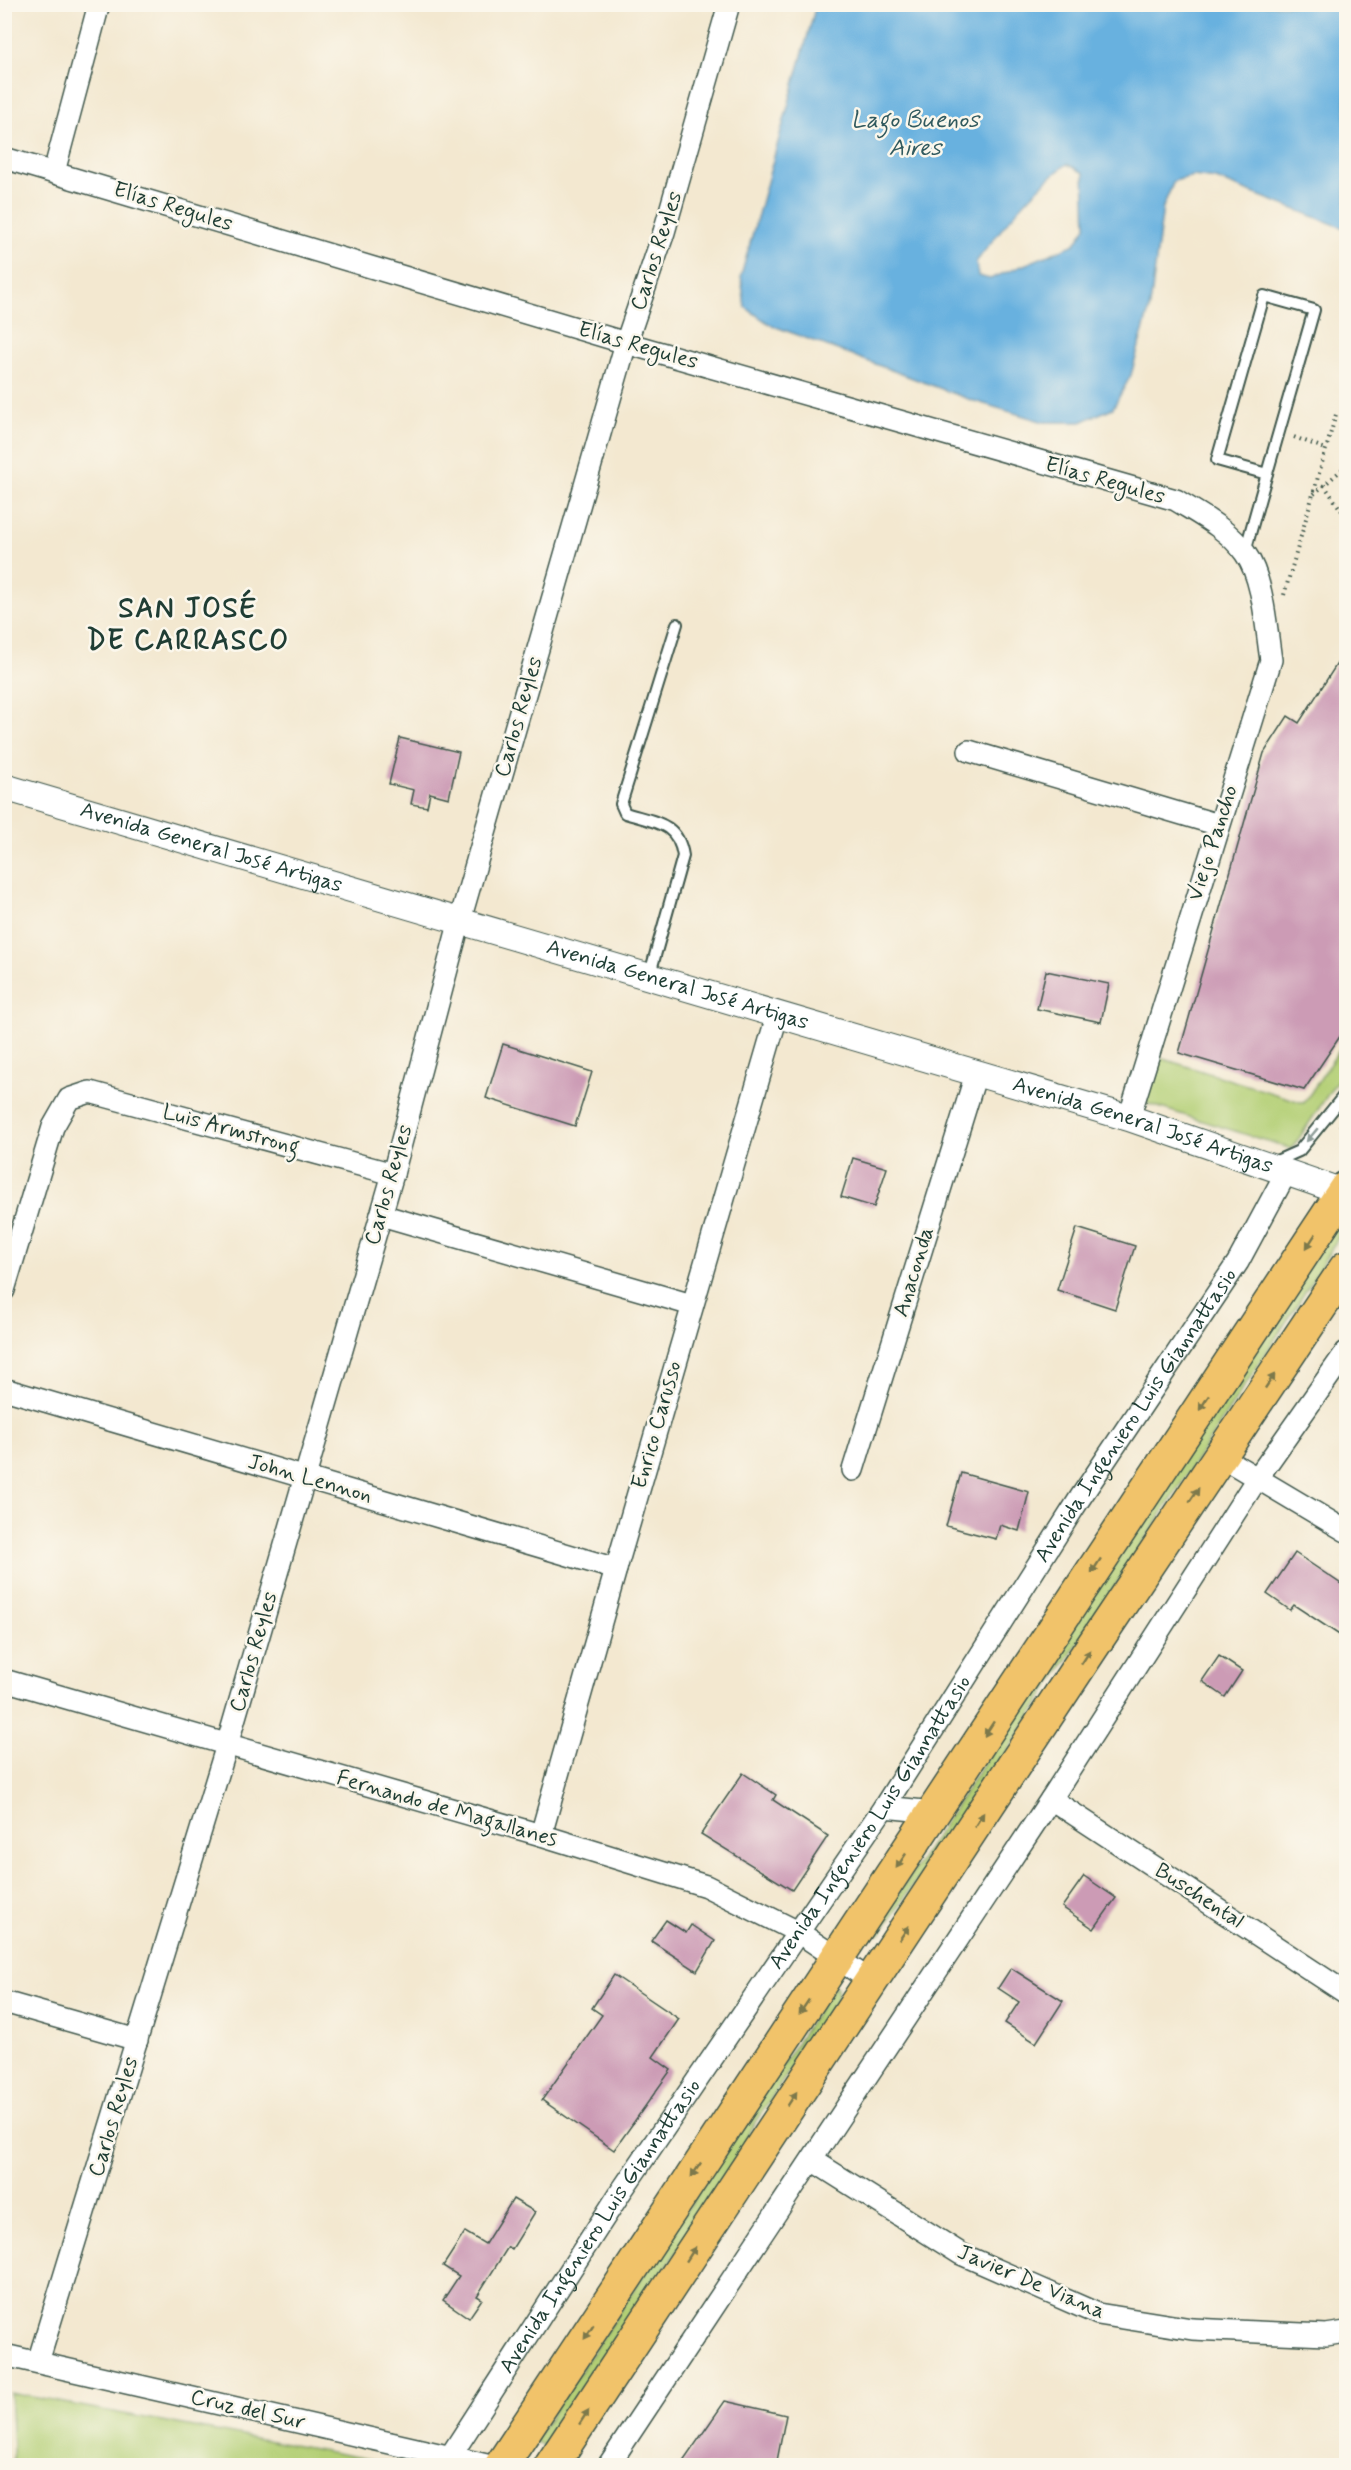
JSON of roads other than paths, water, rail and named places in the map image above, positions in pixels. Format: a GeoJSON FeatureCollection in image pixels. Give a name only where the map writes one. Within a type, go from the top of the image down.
{"type":"FeatureCollection","features":[{"type":"Feature","properties":{"kind":"main road","name":"Avenida Ingeniero Luis Giannattasio"},"geometry":{"type":"LineString","coordinates":[[501,2466],[1346,1191]]}},
{"type":"Feature","properties":{"kind":"main road"},"geometry":{"type":"LineString","coordinates":[[551,2466],[871,1981],[1347,1268]]}},
{"type":"Feature","properties":{"kind":"street"},"geometry":{"type":"LineString","coordinates":[[54,172],[99,4]]}},
{"type":"Feature","properties":{"kind":"street","name":"Carlos Reyles"},"geometry":{"type":"LineString","coordinates":[[38,2362],[227,1745],[393,1174],[460,920],[626,343],[664,232],[729,4]]}},
{"type":"Feature","properties":{"kind":"street","name":"Elías Regules"},"geometry":{"type":"LineString","coordinates":[[4,158],[626,343],[1176,500],[1220,528],[1248,559]]}},
{"type":"Feature","properties":{"kind":"street","name":"Viejo Pancho"},"geometry":{"type":"LineString","coordinates":[[1129,1118],[1271,660],[1262,602],[1248,559]]}},
{"type":"Feature","properties":{"kind":"street"},"geometry":{"type":"LineString","coordinates":[[969,751],[1219,825]]}},
{"type":"Feature","properties":{"kind":"street","name":"Avenida General José Artigas"},"geometry":{"type":"LineString","coordinates":[[4,787],[1129,1118],[1346,1191]]}},
{"type":"Feature","properties":{"kind":"street","name":"Enrico Carusso"},"geometry":{"type":"LineString","coordinates":[[541,1835],[777,1016]]}},
{"type":"Feature","properties":{"kind":"street","name":"Anaconda"},"geometry":{"type":"LineString","coordinates":[[853,1470],[976,1074]]}},
{"type":"Feature","properties":{"kind":"street","name":"Luis Armstrong"},"geometry":{"type":"LineString","coordinates":[[4,1290],[53,1127],[69,1099],[90,1092],[393,1174]]}},
{"type":"Feature","properties":{"kind":"street","name":"Avenida Ingeniero Luis Giannattasio"},"geometry":{"type":"LineString","coordinates":[[447,2461],[620,2193],[884,1807],[1080,1498],[1238,1262],[1277,1167]]}},
{"type":"Feature","properties":{"kind":"street"},"geometry":{"type":"LineString","coordinates":[[381,1215],[692,1305]]}},
{"type":"Feature","properties":{"kind":"street"},"geometry":{"type":"LineString","coordinates":[[608,2466],[1051,1799],[1258,1478],[1347,1352]]}},
{"type":"Feature","properties":{"kind":"street","name":"John Lennon"},"geometry":{"type":"LineString","coordinates":[[4,1389],[616,1569]]}},
{"type":"Feature","properties":{"kind":"street"},"geometry":{"type":"LineString","coordinates":[[1220,1456],[1347,1532]]}},
{"type":"Feature","properties":{"kind":"street","name":"Fernando de Magallanes"},"geometry":{"type":"LineString","coordinates":[[4,1680],[541,1835],[706,1886],[798,1932],[871,1981]]}},
{"type":"Feature","properties":{"kind":"street","name":"Buschental"},"geometry":{"type":"LineString","coordinates":[[1051,1799],[1347,1993]]}},
{"type":"Feature","properties":{"kind":"street"},"geometry":{"type":"LineString","coordinates":[[884,1807],[934,1812]]}},
{"type":"Feature","properties":{"kind":"street"},"geometry":{"type":"LineString","coordinates":[[4,2002],[137,2040]]}},
{"type":"Feature","properties":{"kind":"street","name":"Javier De Viana"},"geometry":{"type":"LineString","coordinates":[[812,2160],[961,2254],[1098,2314],[1192,2329],[1326,2335],[1347,2332]]}},
{"type":"Feature","properties":{"kind":"street","name":"Cruz del Sur"},"geometry":{"type":"LineString","coordinates":[[4,2355],[447,2461],[491,2466]]}},
{"type":"Feature","properties":{"kind":"lane"},"geometry":{"type":"LineString","coordinates":[[1248,559],[1267,474],[1314,310],[1264,296],[1217,460],[1267,474]]}},
{"type":"Feature","properties":{"kind":"lane"},"geometry":{"type":"LineString","coordinates":[[649,977],[683,856],[681,842],[669,827],[626,813],[621,804],[677,624]]}},
{"type":"Feature","properties":{"kind":"lane"},"geometry":{"type":"LineString","coordinates":[[1277,1167],[1282,1161],[1299,1151],[1347,1093]]}},
{"type":"Feature","properties":{"kind":"water","name":"Lago Buenos Aires"},"geometry":{"type":"Polygon","coordinates":[[[816,5],[1346,5],[1346,229],[1216,179],[1193,176],[1174,181],[1163,207],[1150,306],[1131,375],[1113,408],[1081,422],[1044,422],[971,400],[771,325],[745,307],[741,276],[816,5]],[[1067,164],[1042,185],[1007,223],[976,262],[978,276],[990,279],[1075,244],[1086,227],[1084,173],[1067,164]]]}},
{"type":"Feature","properties":{"kind":"district","name":"SAN JOSÉ DE CARRASCO"},"geometry":{"type":"Point","coordinates":[188,625]}}]}
